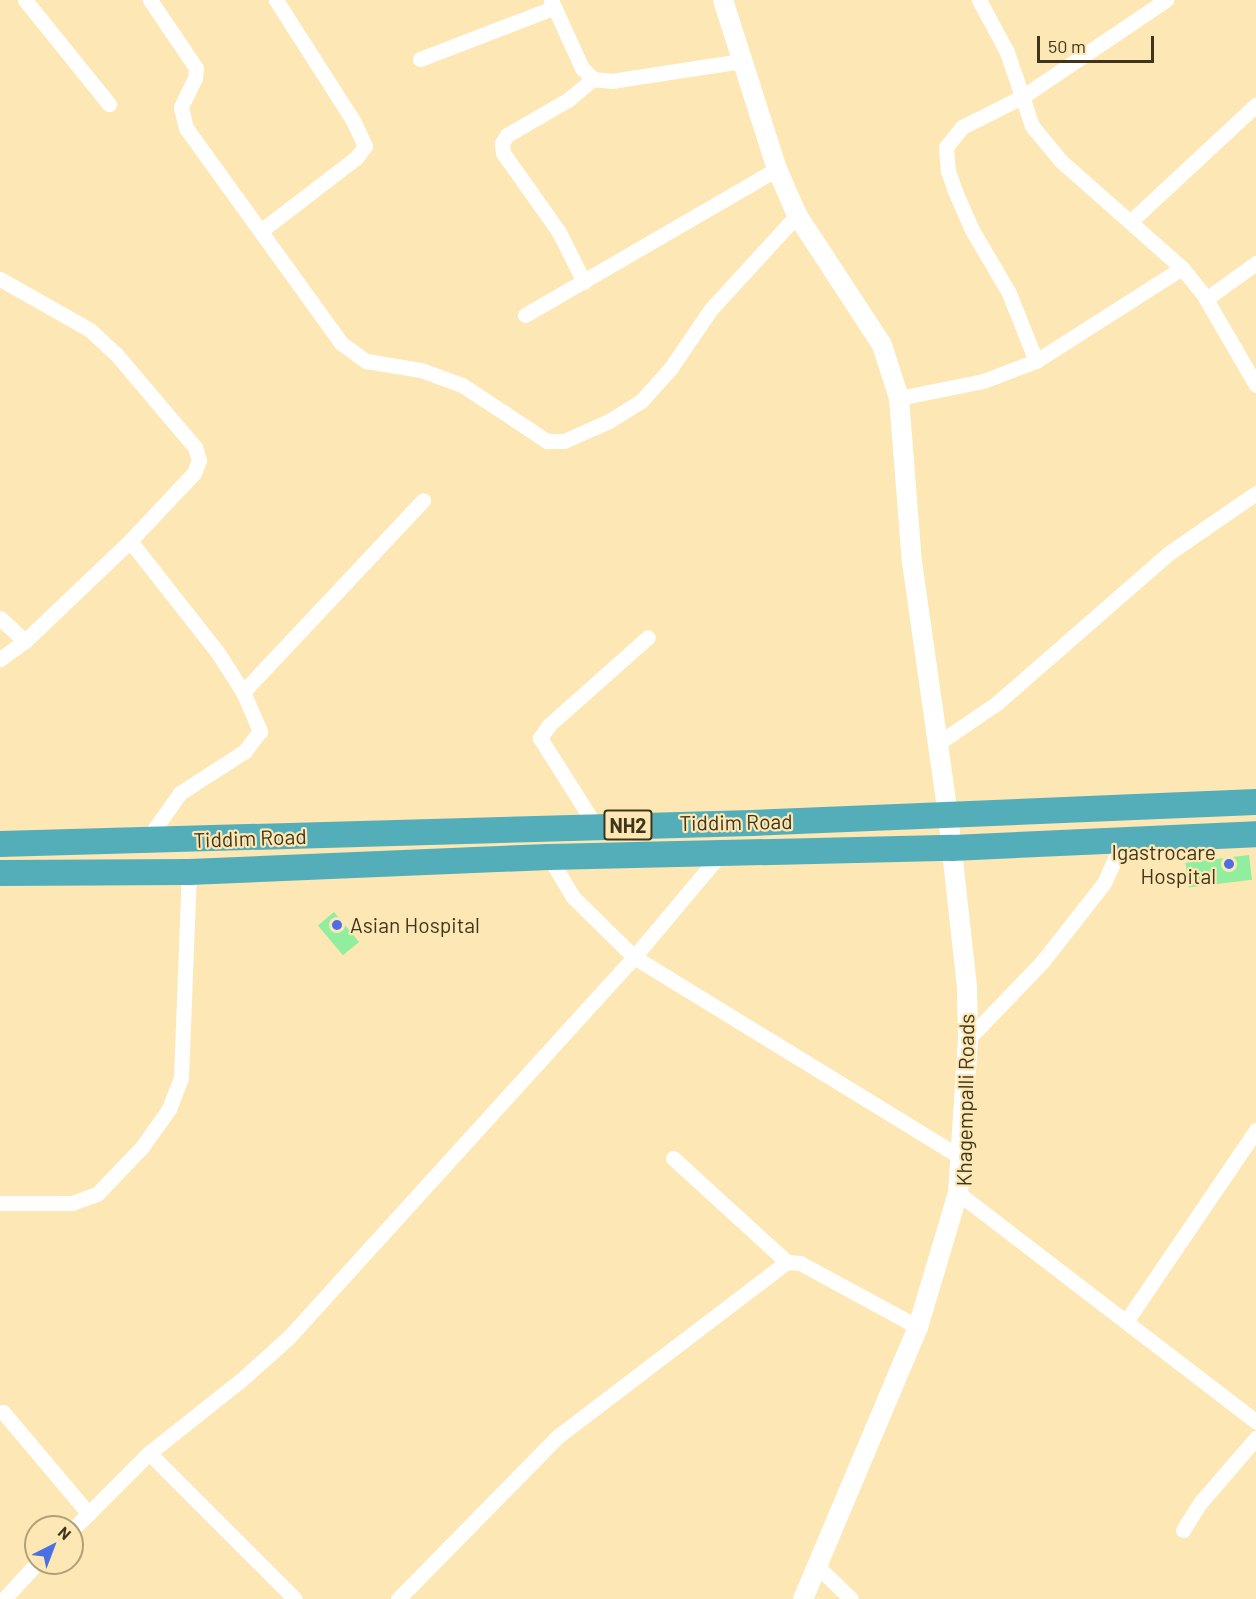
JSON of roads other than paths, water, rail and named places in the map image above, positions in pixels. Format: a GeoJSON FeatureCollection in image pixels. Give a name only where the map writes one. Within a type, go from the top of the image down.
{"type":"FeatureCollection","features":[{"type":"Feature","properties":{"kind":"highway","name":"Tiddim Road"},"geometry":{"type":"LineString","coordinates":[[0,844],[948,815],[1256,802]]}},
{"type":"Feature","properties":{"kind":"highway","name":"Tiddim Road"},"geometry":{"type":"LineString","coordinates":[[0,873],[189,872],[549,857],[952,848],[1256,834]]}},
{"type":"Feature","properties":{"kind":"street"},"geometry":{"type":"LineString","coordinates":[[25,0],[109,104]]}},
{"type":"Feature","properties":{"kind":"street"},"geometry":{"type":"LineString","coordinates":[[150,0],[196,68],[195,78],[181,107],[181,118],[341,343],[366,361],[445,377],[478,394],[539,439],[556,443],[609,421],[642,400],[670,369],[711,309],[796,215]]}},
{"type":"Feature","properties":{"kind":"street"},"geometry":{"type":"LineString","coordinates":[[262,230],[356,158],[365,146],[354,122],[276,0]]}},
{"type":"Feature","properties":{"kind":"street","name":"Khagempalli Roads"},"geometry":{"type":"LineString","coordinates":[[723,0],[777,169],[796,215],[882,345],[900,398],[912,562],[952,848],[968,1039],[963,1159],[958,1193],[1127,1320],[1256,1422]]}},
{"type":"Feature","properties":{"kind":"street"},"geometry":{"type":"LineString","coordinates":[[979,0],[1007,51],[1025,113],[1040,137],[1061,161],[1182,268],[1206,299],[1256,385]]}},
{"type":"Feature","properties":{"kind":"street"},"geometry":{"type":"LineString","coordinates":[[1036,361],[1009,293],[972,230],[944,154],[962,127],[1022,97],[1166,0]]}},
{"type":"Feature","properties":{"kind":"street"},"geometry":{"type":"LineString","coordinates":[[420,58],[552,4],[582,68],[593,79],[611,81],[741,61]]}},
{"type":"Feature","properties":{"kind":"street"},"geometry":{"type":"LineString","coordinates":[[584,282],[559,232],[503,153],[502,143],[507,135],[569,99],[593,79]]}},
{"type":"Feature","properties":{"kind":"street"},"geometry":{"type":"LineString","coordinates":[[1131,221],[1256,105]]}},
{"type":"Feature","properties":{"kind":"street"},"geometry":{"type":"LineString","coordinates":[[525,315],[777,169]]}},
{"type":"Feature","properties":{"kind":"street"},"geometry":{"type":"LineString","coordinates":[[1206,299],[1256,264]]}},
{"type":"Feature","properties":{"kind":"street"},"geometry":{"type":"LineString","coordinates":[[900,398],[983,381],[1036,361],[1182,268]]}},
{"type":"Feature","properties":{"kind":"street"},"geometry":{"type":"LineString","coordinates":[[0,279],[90,330],[116,354],[195,447],[199,460],[194,473],[130,542],[25,640],[0,659]]}},
{"type":"Feature","properties":{"kind":"street"},"geometry":{"type":"LineString","coordinates":[[937,744],[997,703],[1169,554],[1256,493]]}},
{"type":"Feature","properties":{"kind":"street"},"geometry":{"type":"LineString","coordinates":[[243,692],[423,500]]}},
{"type":"Feature","properties":{"kind":"street"},"geometry":{"type":"LineString","coordinates":[[130,542],[206,637],[243,692],[258,719],[260,731],[255,742],[180,793],[146,841]]}},
{"type":"Feature","properties":{"kind":"street"},"geometry":{"type":"LineString","coordinates":[[0,618],[25,640]]}},
{"type":"Feature","properties":{"kind":"street"},"geometry":{"type":"LineString","coordinates":[[595,825],[540,738],[549,725],[648,637]]}},
{"type":"Feature","properties":{"kind":"street"},"geometry":{"type":"LineString","coordinates":[[968,1039],[1042,962],[1097,892],[1113,870],[1123,841]]}},
{"type":"Feature","properties":{"kind":"street"},"geometry":{"type":"LineString","coordinates":[[84,1519],[149,1453],[240,1381],[290,1336],[634,957],[722,852]]}},
{"type":"Feature","properties":{"kind":"street"},"geometry":{"type":"LineString","coordinates":[[549,857],[573,897],[634,957],[963,1159]]}},
{"type":"Feature","properties":{"kind":"street"},"geometry":{"type":"LineString","coordinates":[[0,1203],[72,1203],[97,1194],[142,1147],[169,1109],[181,1078],[189,872]]}},
{"type":"Feature","properties":{"kind":"street"},"geometry":{"type":"LineString","coordinates":[[1127,1320],[1256,1130]]}},
{"type":"Feature","properties":{"kind":"street"},"geometry":{"type":"LineString","coordinates":[[673,1158],[788,1262],[800,1263],[918,1327]]}},
{"type":"Feature","properties":{"kind":"street"},"geometry":{"type":"LineString","coordinates":[[803,1599],[918,1327],[958,1193]]}},
{"type":"Feature","properties":{"kind":"street"},"geometry":{"type":"LineString","coordinates":[[398,1599],[557,1437],[788,1262]]}},
{"type":"Feature","properties":{"kind":"street"},"geometry":{"type":"LineString","coordinates":[[3,1412],[89,1514]]}},
{"type":"Feature","properties":{"kind":"street"},"geometry":{"type":"LineString","coordinates":[[1183,1530],[1200,1503],[1256,1438]]}},
{"type":"Feature","properties":{"kind":"street"},"geometry":{"type":"LineString","coordinates":[[149,1453],[295,1599]]}},
{"type":"Feature","properties":{"kind":"street"},"geometry":{"type":"LineString","coordinates":[[817,1566],[851,1599]]}},
{"type":"Feature","properties":{"kind":"street"},"geometry":{"type":"LineString","coordinates":[[4,1599],[26,1575]]}},
{"type":"Feature","properties":{"kind":"place","name":"Igastrocare Hospital"},"geometry":{"type":"Point","coordinates":[1229,864]}},
{"type":"Feature","properties":{"kind":"place","name":"Asian Hospital"},"geometry":{"type":"Point","coordinates":[337,925]}}]}
